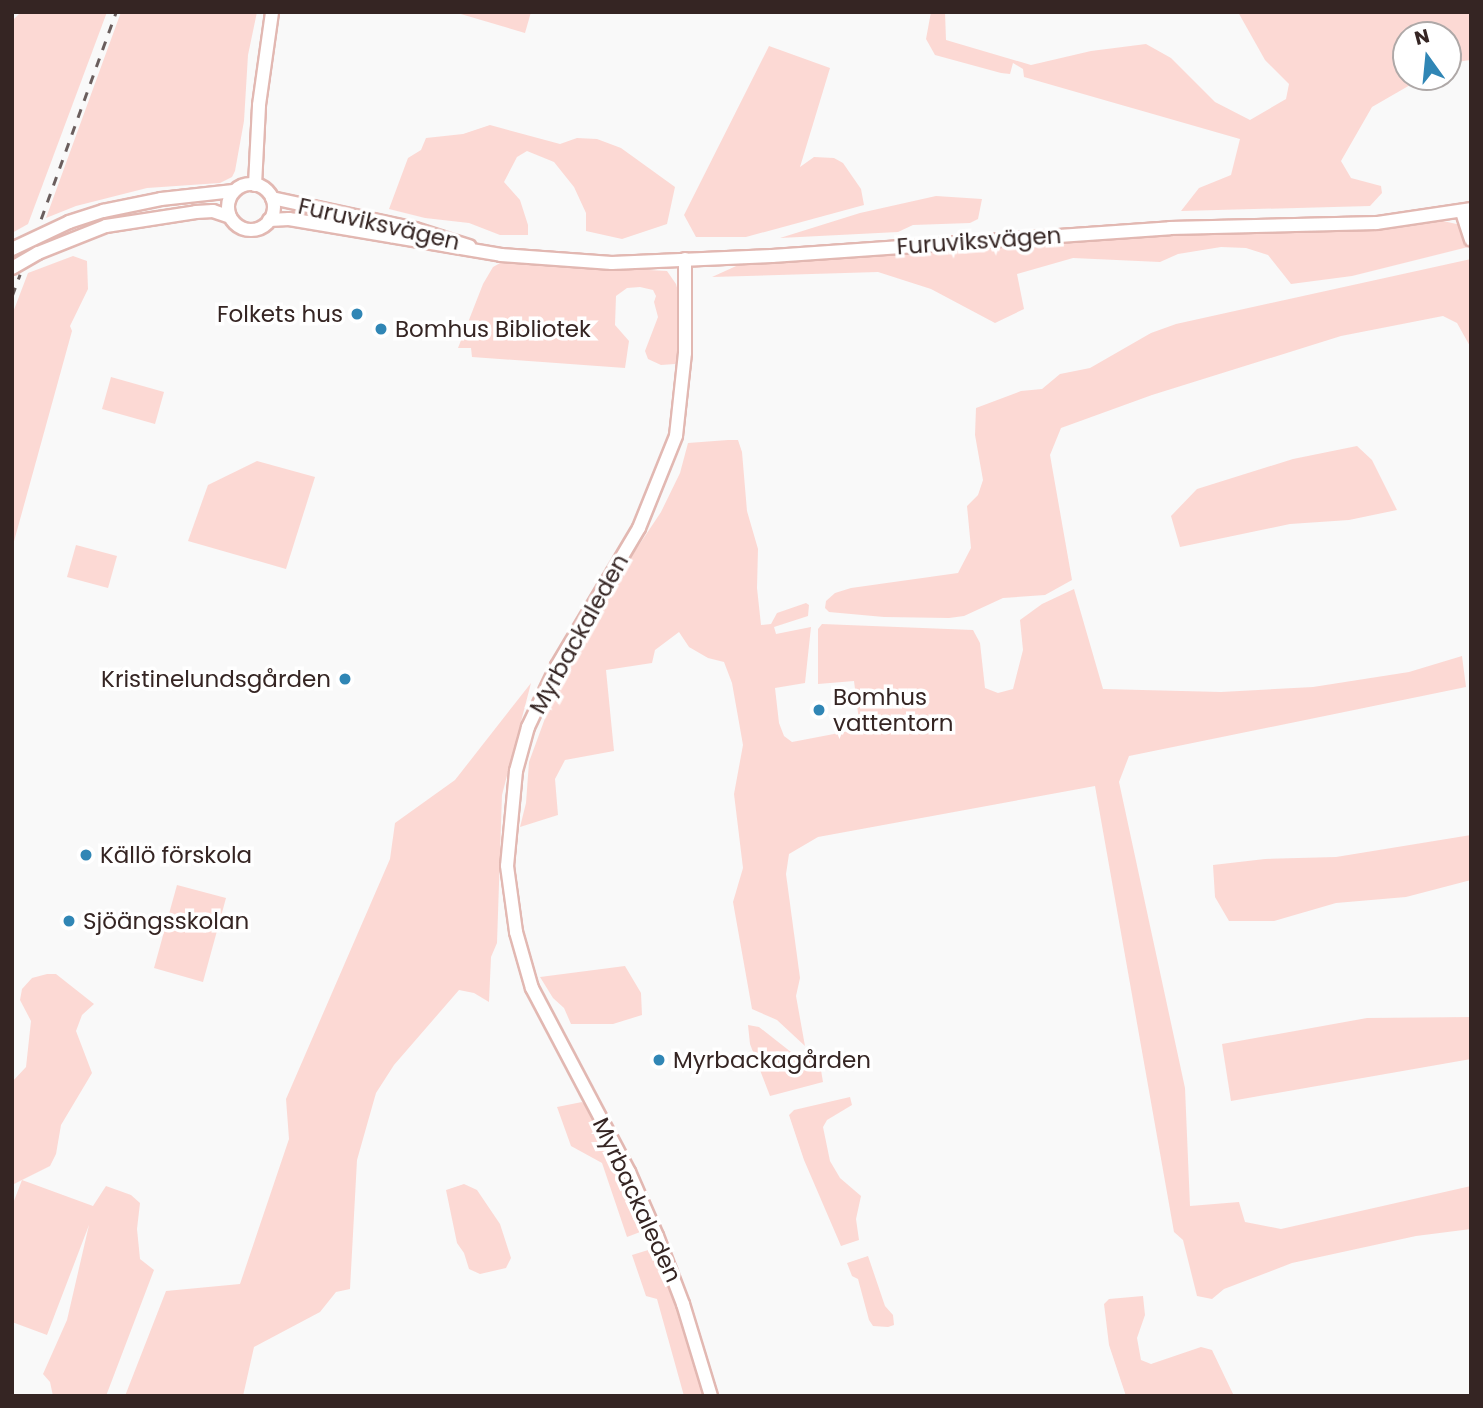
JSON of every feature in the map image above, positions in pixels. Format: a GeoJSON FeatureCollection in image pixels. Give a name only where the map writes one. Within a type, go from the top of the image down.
{"type":"FeatureCollection","features":[{"type":"Feature","properties":{"kind":"main road"},"geometry":{"type":"LineString","coordinates":[[230,217],[228,206],[245,187],[256,150],[261,81],[272,12]]}},
{"type":"Feature","properties":{"kind":"main road"},"geometry":{"type":"LineString","coordinates":[[12,249],[69,222],[103,211],[161,199],[245,187],[265,189],[272,198],[273,210],[269,220],[261,227],[249,229],[238,225],[230,217],[213,211],[106,226],[38,253],[12,268]]}},
{"type":"Feature","properties":{"kind":"main road","name":"Furuviksvägen"},"geometry":{"type":"LineString","coordinates":[[272,198],[415,229],[486,252]]}},
{"type":"Feature","properties":{"kind":"main road"},"geometry":{"type":"LineString","coordinates":[[1466,211],[1471,240]]}},
{"type":"Feature","properties":{"kind":"main road","name":"Furuviksvägen"},"geometry":{"type":"LineString","coordinates":[[269,220],[289,219],[444,248],[584,263],[1170,228],[1389,222],[1466,211]]}},
{"type":"Feature","properties":{"kind":"main road","name":"Myrbackaleden"},"geometry":{"type":"LineString","coordinates":[[685,259],[685,353],[676,436],[639,528],[556,666],[528,727],[512,796],[507,866],[513,920],[532,988],[628,1172],[657,1236],[683,1304],[710,1396]]}},
{"type":"Feature","properties":{"kind":"shaded area"},"geometry":{"type":"Polygon","coordinates":[[[21,12],[107,12],[28,224],[12,233],[12,21],[21,12]]]}},
{"type":"Feature","properties":{"kind":"shaded area"},"geometry":{"type":"Polygon","coordinates":[[[121,12],[257,12],[248,55],[244,121],[235,171],[232,177],[220,183],[147,188],[76,206],[46,218],[121,12]]]}},
{"type":"Feature","properties":{"kind":"shaded area"},"geometry":{"type":"Polygon","coordinates":[[[454,12],[531,12],[525,33],[454,12]]]}},
{"type":"Feature","properties":{"kind":"shaded area"},"geometry":{"type":"Polygon","coordinates":[[[931,12],[945,12],[946,40],[1031,65],[1091,51],[1146,44],[1171,58],[1215,102],[1250,120],[1286,99],[1289,84],[1265,60],[1238,12],[1471,12],[1471,60],[1462,61],[1462,21],[1392,21],[1392,91],[1400,91],[1372,107],[1341,161],[1351,178],[1381,186],[1382,193],[1370,206],[1181,211],[1199,188],[1231,175],[1240,139],[1024,77],[1023,69],[1013,63],[1010,74],[935,55],[926,39],[931,12]]]}},
{"type":"Feature","properties":{"kind":"shaded area"},"geometry":{"type":"Polygon","coordinates":[[[769,46],[830,68],[800,167],[814,157],[834,158],[843,163],[861,189],[864,205],[746,237],[696,237],[684,215],[769,46]]]}},
{"type":"Feature","properties":{"kind":"shaded area"},"geometry":{"type":"Polygon","coordinates":[[[490,125],[560,144],[577,138],[597,139],[621,148],[675,187],[667,224],[622,239],[586,231],[586,213],[574,187],[554,162],[527,151],[517,157],[504,182],[520,200],[528,225],[528,235],[500,235],[469,223],[425,218],[389,209],[408,158],[421,150],[426,138],[463,134],[490,125]]]}},
{"type":"Feature","properties":{"kind":"shaded area"},"geometry":{"type":"Polygon","coordinates":[[[936,196],[982,199],[978,219],[970,223],[913,225],[898,232],[780,238],[860,213],[936,196]]]}},
{"type":"Feature","properties":{"kind":"shaded area"},"geometry":{"type":"Polygon","coordinates":[[[1443,221],[1461,225],[1468,247],[1352,276],[1291,284],[1268,255],[1246,248],[1221,247],[1178,254],[1160,262],[1073,258],[1017,274],[1024,309],[995,323],[931,289],[878,272],[712,277],[745,262],[986,246],[1018,248],[1066,244],[1078,239],[1220,229],[1372,228],[1443,221]]]}},
{"type":"Feature","properties":{"kind":"shaded area"},"geometry":{"type":"Polygon","coordinates":[[[73,256],[87,261],[88,289],[70,326],[72,331],[13,545],[12,315],[28,273],[73,256]]]}},
{"type":"Feature","properties":{"kind":"shaded area"},"geometry":{"type":"Polygon","coordinates":[[[1471,259],[1471,348],[1457,323],[1443,316],[1341,336],[1152,395],[1061,428],[1050,455],[1072,580],[1045,595],[1003,598],[964,616],[949,618],[884,617],[829,612],[825,608],[826,601],[835,593],[851,588],[958,573],[971,548],[967,506],[978,495],[983,480],[975,435],[976,408],[1021,391],[1042,389],[1060,374],[1090,368],[1151,333],[1176,324],[1471,259]]]}},
{"type":"Feature","properties":{"kind":"shaded area"},"geometry":{"type":"Polygon","coordinates":[[[502,262],[667,271],[676,284],[679,295],[681,357],[675,364],[661,365],[648,359],[645,351],[658,317],[654,302],[656,296],[653,290],[640,287],[627,288],[616,296],[615,325],[629,341],[625,368],[472,357],[471,348],[458,348],[483,284],[493,267],[502,262]]]}},
{"type":"Feature","properties":{"kind":"shaded area"},"geometry":{"type":"Polygon","coordinates":[[[111,377],[164,392],[155,424],[102,409],[111,377]]]}},
{"type":"Feature","properties":{"kind":"shaded area"},"geometry":{"type":"Polygon","coordinates":[[[738,440],[742,452],[747,511],[758,549],[757,588],[761,625],[771,624],[777,613],[806,603],[809,605],[808,616],[774,627],[776,634],[811,627],[805,683],[775,688],[779,723],[784,736],[792,742],[860,729],[854,681],[818,684],[818,629],[822,624],[973,630],[980,643],[985,688],[998,693],[1013,689],[1023,650],[1020,620],[1042,604],[1074,589],[1103,689],[1221,692],[1313,687],[1409,672],[1462,656],[1466,687],[1129,756],[1119,782],[1185,1088],[1190,1206],[1239,1202],[1245,1222],[1281,1229],[1471,1186],[1471,1229],[1416,1236],[1292,1263],[1224,1289],[1212,1299],[1197,1296],[1183,1240],[1174,1232],[1095,786],[818,837],[789,854],[786,874],[800,978],[796,996],[805,1046],[777,1020],[752,1009],[733,902],[743,868],[734,794],[743,745],[732,683],[724,662],[708,658],[689,647],[679,632],[655,650],[652,663],[606,670],[614,751],[565,760],[555,779],[558,815],[520,827],[526,803],[529,762],[562,672],[615,581],[661,512],[680,473],[688,443],[738,440]]]}},
{"type":"Feature","properties":{"kind":"shaded area"},"geometry":{"type":"Polygon","coordinates":[[[1357,446],[1372,460],[1397,510],[1349,520],[1290,524],[1180,547],[1171,516],[1197,489],[1293,459],[1357,446]]]}},
{"type":"Feature","properties":{"kind":"shaded area"},"geometry":{"type":"Polygon","coordinates":[[[257,461],[315,477],[286,569],[188,541],[208,485],[257,461]]]}},
{"type":"Feature","properties":{"kind":"shaded area"},"geometry":{"type":"Polygon","coordinates":[[[76,545],[117,556],[108,588],[67,577],[76,545]]]}},
{"type":"Feature","properties":{"kind":"shaded area"},"geometry":{"type":"Polygon","coordinates":[[[531,683],[502,795],[497,943],[491,957],[489,1002],[474,993],[459,990],[394,1065],[376,1093],[357,1160],[350,1289],[336,1292],[320,1312],[254,1347],[243,1396],[125,1396],[166,1291],[240,1284],[289,1139],[286,1099],[390,859],[395,823],[455,780],[531,683]]]}},
{"type":"Feature","properties":{"kind":"shaded area"},"geometry":{"type":"Polygon","coordinates":[[[1471,835],[1471,880],[1406,897],[1336,903],[1274,921],[1229,921],[1215,897],[1213,865],[1265,859],[1336,857],[1471,835]]]}},
{"type":"Feature","properties":{"kind":"shaded area"},"geometry":{"type":"Polygon","coordinates":[[[177,885],[226,898],[203,982],[154,968],[177,885]]]}},
{"type":"Feature","properties":{"kind":"shaded area"},"geometry":{"type":"Polygon","coordinates":[[[625,966],[641,993],[642,1015],[613,1024],[571,1024],[564,1008],[553,998],[540,977],[625,966]]]}},
{"type":"Feature","properties":{"kind":"shaded area"},"geometry":{"type":"Polygon","coordinates":[[[56,974],[94,1004],[82,1015],[76,1031],[92,1073],[61,1125],[56,1154],[50,1166],[12,1185],[12,1082],[26,1067],[31,1021],[20,1000],[22,989],[32,978],[56,974]]]}},
{"type":"Feature","properties":{"kind":"shaded area"},"geometry":{"type":"Polygon","coordinates":[[[1471,1017],[1471,1059],[1231,1101],[1222,1044],[1367,1018],[1471,1017]]]}},
{"type":"Feature","properties":{"kind":"shaded area"},"geometry":{"type":"Polygon","coordinates":[[[748,1025],[759,1027],[796,1056],[819,1058],[823,1082],[770,1096],[750,1044],[748,1025]]]}},
{"type":"Feature","properties":{"kind":"shaded area"},"geometry":{"type":"Polygon","coordinates":[[[850,1097],[852,1105],[827,1120],[823,1127],[830,1161],[840,1178],[861,1196],[856,1219],[859,1240],[841,1246],[804,1160],[789,1115],[794,1110],[850,1097]]]}},
{"type":"Feature","properties":{"kind":"shaded area"},"geometry":{"type":"Polygon","coordinates":[[[582,1102],[597,1119],[648,1229],[627,1237],[602,1163],[571,1146],[557,1107],[582,1102]]]}},
{"type":"Feature","properties":{"kind":"shaded area"},"geometry":{"type":"Polygon","coordinates":[[[22,1180],[93,1206],[106,1186],[131,1195],[140,1203],[137,1229],[140,1259],[154,1270],[106,1396],[53,1396],[50,1382],[43,1374],[67,1320],[89,1225],[47,1335],[12,1322],[12,1206],[22,1180]]]}},
{"type":"Feature","properties":{"kind":"shaded area"},"geometry":{"type":"Polygon","coordinates":[[[464,1184],[477,1190],[500,1224],[511,1258],[506,1268],[480,1274],[469,1269],[464,1253],[457,1243],[446,1190],[464,1184]]]}},
{"type":"Feature","properties":{"kind":"shaded area"},"geometry":{"type":"Polygon","coordinates":[[[658,1247],[705,1396],[684,1396],[657,1299],[646,1296],[632,1255],[658,1247]]]}},
{"type":"Feature","properties":{"kind":"shaded area"},"geometry":{"type":"Polygon","coordinates":[[[868,1256],[885,1306],[893,1315],[894,1325],[888,1327],[873,1326],[869,1320],[858,1279],[852,1276],[847,1263],[868,1256]]]}},
{"type":"Feature","properties":{"kind":"shaded area"},"geometry":{"type":"Polygon","coordinates":[[[1143,1296],[1145,1315],[1137,1338],[1141,1360],[1151,1364],[1201,1347],[1212,1350],[1234,1396],[1126,1396],[1109,1345],[1104,1304],[1109,1299],[1143,1296]]]}},
{"type":"Feature","properties":{"kind":"railway"},"geometry":{"type":"LineString","coordinates":[[41,219],[116,12]]}},
{"type":"Feature","properties":{"kind":"railway"},"geometry":{"type":"LineString","coordinates":[[12,296],[20,274]]}},
{"type":"Feature","properties":{"kind":"place","name":"Folkets hus"},"geometry":{"type":"Point","coordinates":[357,314]}},
{"type":"Feature","properties":{"kind":"place","name":"Bomhus Bibliotek"},"geometry":{"type":"Point","coordinates":[381,329]}},
{"type":"Feature","properties":{"kind":"place","name":"Kristinelundsgården"},"geometry":{"type":"Point","coordinates":[345,679]}},
{"type":"Feature","properties":{"kind":"place","name":"Bomhus vattentorn"},"geometry":{"type":"Point","coordinates":[819,710]}},
{"type":"Feature","properties":{"kind":"place","name":"Källö förskola"},"geometry":{"type":"Point","coordinates":[86,855]}},
{"type":"Feature","properties":{"kind":"place","name":"Sjöängsskolan"},"geometry":{"type":"Point","coordinates":[69,921]}},
{"type":"Feature","properties":{"kind":"place","name":"Myrbackagården"},"geometry":{"type":"Point","coordinates":[659,1060]}}]}
